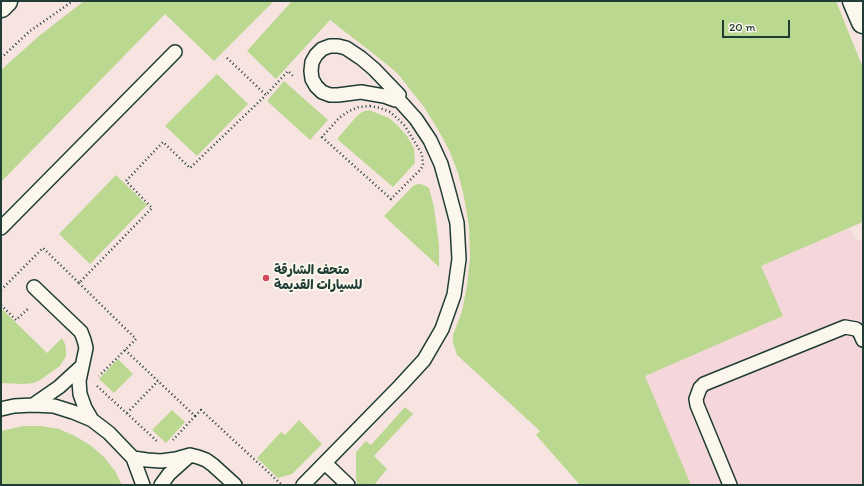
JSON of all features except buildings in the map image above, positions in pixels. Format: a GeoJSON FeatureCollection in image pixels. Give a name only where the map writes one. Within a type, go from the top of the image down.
{"type":"FeatureCollection","features":[{"type":"Feature","properties":{"kind":"main road"},"geometry":{"type":"LineString","coordinates":[[1,6],[6,1]]}},
{"type":"Feature","properties":{"kind":"main road"},"geometry":{"type":"LineString","coordinates":[[854,1],[863,22]]}},
{"type":"Feature","properties":{"kind":"lane"},"geometry":{"type":"LineString","coordinates":[[303,485],[424,360],[442,329],[454,295],[459,259],[457,224],[441,164],[430,140],[416,119],[398,99],[399,96],[386,81],[370,65],[346,48],[330,46],[322,49],[312,62],[312,79],[322,92],[330,95],[338,95],[361,92],[384,96],[394,100],[398,99]]}},
{"type":"Feature","properties":{"kind":"lane"},"geometry":{"type":"LineString","coordinates":[[1,228],[175,52]]}},
{"type":"Feature","properties":{"kind":"lane"},"geometry":{"type":"LineString","coordinates":[[38,291],[81,332],[86,348],[79,380],[80,394],[84,408],[92,420]]}},
{"type":"Feature","properties":{"kind":"lane"},"geometry":{"type":"LineString","coordinates":[[730,485],[697,405],[696,399],[700,388],[704,384],[845,327],[856,329],[860,333],[863,340]]}},
{"type":"Feature","properties":{"kind":"lane"},"geometry":{"type":"LineString","coordinates":[[33,404],[59,388],[82,366]]}},
{"type":"Feature","properties":{"kind":"lane"},"geometry":{"type":"LineString","coordinates":[[1,410],[14,406],[33,404],[54,406],[92,420],[109,433],[132,458],[143,485]]}},
{"type":"Feature","properties":{"kind":"lane"},"geometry":{"type":"LineString","coordinates":[[132,458],[161,460],[176,459],[190,455],[206,460],[234,485]]}},
{"type":"Feature","properties":{"kind":"lane"},"geometry":{"type":"LineString","coordinates":[[161,485],[178,464],[190,455]]}},
{"type":"Feature","properties":{"kind":"lane"},"geometry":{"type":"LineString","coordinates":[[325,463],[348,485]]}},
{"type":"Feature","properties":{"kind":"path"},"geometry":{"type":"LineString","coordinates":[[1,58],[30,31],[73,1]]}},
{"type":"Feature","properties":{"kind":"path"},"geometry":{"type":"LineString","coordinates":[[227,58],[266,95]]}},
{"type":"Feature","properties":{"kind":"path"},"geometry":{"type":"LineString","coordinates":[[79,283],[152,208],[126,181],[163,142],[190,168],[266,95],[288,71],[294,76]]}},
{"type":"Feature","properties":{"kind":"path"},"geometry":{"type":"LineString","coordinates":[[370,106],[390,112],[405,126],[422,154],[423,165],[421,169],[391,199],[322,138],[339,118],[349,111],[359,107],[370,106]]}},
{"type":"Feature","properties":{"kind":"path"},"geometry":{"type":"LineString","coordinates":[[333,113],[339,118]]}},
{"type":"Feature","properties":{"kind":"path"},"geometry":{"type":"LineString","coordinates":[[1,290],[43,248],[136,339],[98,376]]}},
{"type":"Feature","properties":{"kind":"path"},"geometry":{"type":"LineString","coordinates":[[1,305],[16,320],[38,291]]}},
{"type":"Feature","properties":{"kind":"path"},"geometry":{"type":"LineString","coordinates":[[125,350],[195,416]]}},
{"type":"Feature","properties":{"kind":"path"},"geometry":{"type":"LineString","coordinates":[[127,413],[158,381]]}},
{"type":"Feature","properties":{"kind":"path"},"geometry":{"type":"LineString","coordinates":[[92,382],[160,444]]}},
{"type":"Feature","properties":{"kind":"path"},"geometry":{"type":"LineString","coordinates":[[170,443],[201,410],[282,485]]}},
{"type":"Feature","properties":{"kind":"shaded area"},"geometry":{"type":"Polygon","coordinates":[[[850,228],[856,241],[863,239],[863,485],[651,485],[589,339],[850,228]]]}},
{"type":"Feature","properties":{"kind":"green space"},"geometry":{"type":"Polygon","coordinates":[[[84,1],[274,1],[214,61],[165,14],[1,182],[1,70],[39,36],[84,1]]]}},
{"type":"Feature","properties":{"kind":"green space"},"geometry":{"type":"Polygon","coordinates":[[[292,1],[836,1],[863,68],[863,222],[761,266],[783,316],[645,376],[691,485],[580,485],[536,435],[540,431],[457,355],[453,343],[453,335],[462,311],[467,286],[470,257],[469,227],[458,173],[449,150],[424,107],[398,74],[330,20],[276,79],[247,51],[292,1]]]}},
{"type":"Feature","properties":{"kind":"green space"},"geometry":{"type":"Polygon","coordinates":[[[217,74],[248,104],[197,156],[165,126],[217,74]]]}},
{"type":"Feature","properties":{"kind":"green space"},"geometry":{"type":"Polygon","coordinates":[[[284,81],[328,120],[310,140],[267,101],[284,81]]]}},
{"type":"Feature","properties":{"kind":"green space"},"geometry":{"type":"Polygon","coordinates":[[[369,110],[389,118],[407,136],[414,148],[415,163],[393,187],[337,139],[356,117],[362,112],[369,110]]]}},
{"type":"Feature","properties":{"kind":"green space"},"geometry":{"type":"Polygon","coordinates":[[[116,175],[147,205],[90,264],[59,234],[116,175]]]}},
{"type":"Feature","properties":{"kind":"green space"},"geometry":{"type":"Polygon","coordinates":[[[419,184],[429,188],[434,207],[439,245],[439,267],[384,216],[414,185],[419,184]]]}},
{"type":"Feature","properties":{"kind":"green space"},"geometry":{"type":"Polygon","coordinates":[[[1,308],[47,353],[62,338],[65,344],[66,356],[60,366],[34,383],[1,383],[1,308]]]}},
{"type":"Feature","properties":{"kind":"green space"},"geometry":{"type":"Polygon","coordinates":[[[118,359],[133,374],[114,393],[99,379],[118,359]]]}},
{"type":"Feature","properties":{"kind":"green space"},"geometry":{"type":"Polygon","coordinates":[[[405,407],[413,414],[374,456],[387,469],[374,485],[357,485],[356,452],[366,441],[371,445],[405,407]]]}},
{"type":"Feature","properties":{"kind":"green space"},"geometry":{"type":"Polygon","coordinates":[[[172,410],[185,422],[166,443],[152,430],[172,410]]]}},
{"type":"Feature","properties":{"kind":"green space"},"geometry":{"type":"Polygon","coordinates":[[[299,420],[322,444],[292,474],[278,478],[257,458],[281,432],[285,435],[299,420]]]}},
{"type":"Feature","properties":{"kind":"green space"},"geometry":{"type":"Polygon","coordinates":[[[23,426],[41,426],[59,429],[75,436],[90,445],[104,457],[115,471],[122,485],[1,485],[1,431],[23,426]]]}},
{"type":"Feature","properties":{"kind":"place","name":"متحف الشارقة للسيارات القديمة"},"geometry":{"type":"Point","coordinates":[266,278]}}]}
